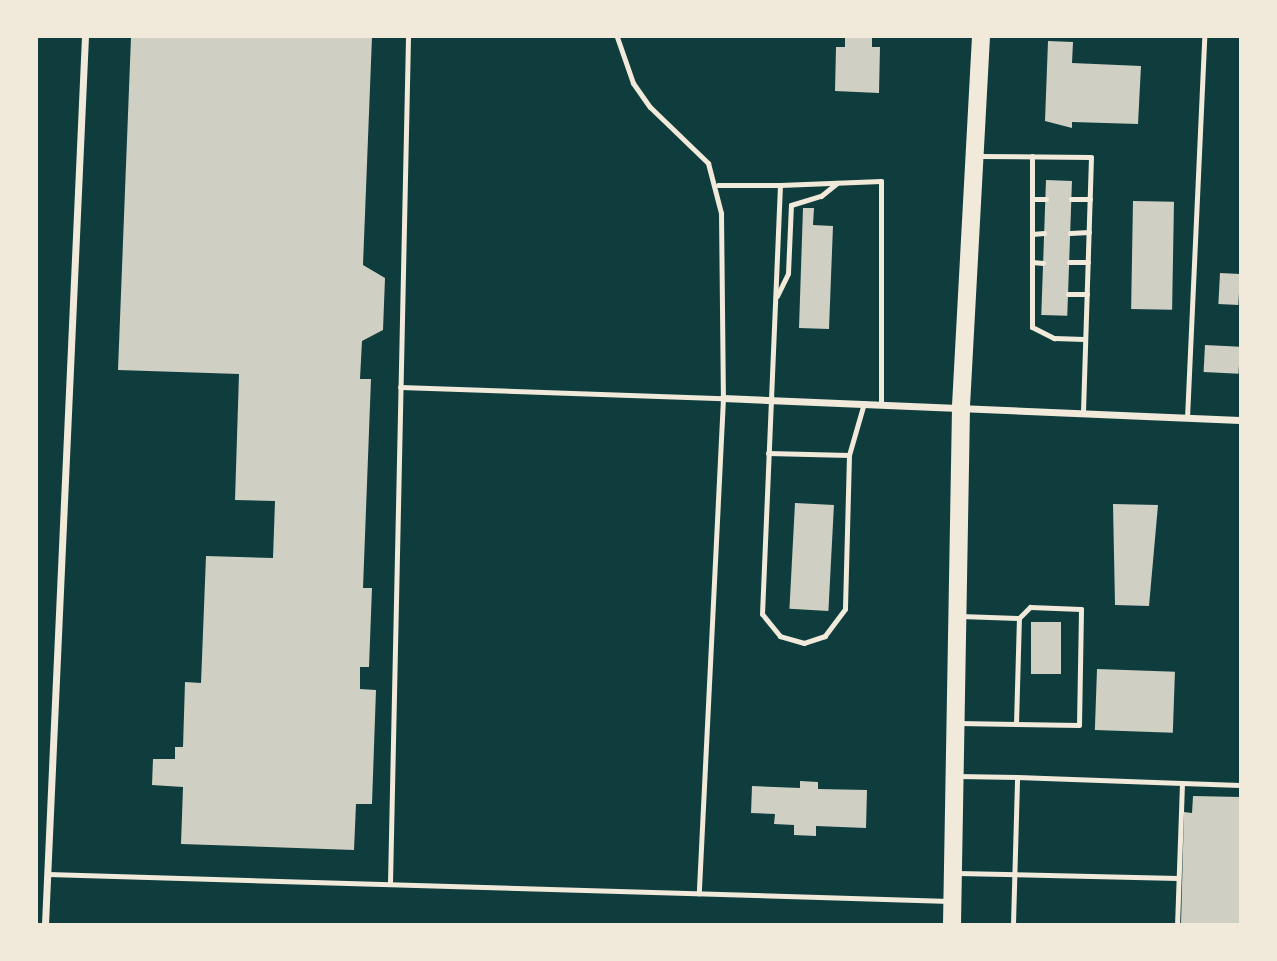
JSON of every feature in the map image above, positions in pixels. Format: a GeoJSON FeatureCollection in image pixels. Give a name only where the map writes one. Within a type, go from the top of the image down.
{"type":"FeatureCollection","features":[{"type":"Feature","properties":{"kind":"highway"},"geometry":{"type":"LineString","coordinates":[[953,924],[961,406],[981,37]]}},
{"type":"Feature","properties":{"kind":"street"},"geometry":{"type":"LineString","coordinates":[[45,924],[55,599],[85,37]]}},
{"type":"Feature","properties":{"kind":"street"},"geometry":{"type":"LineString","coordinates":[[723,398],[961,406],[1240,420]]}},
{"type":"Feature","properties":{"kind":"lane"},"geometry":{"type":"LineString","coordinates":[[390,883],[408,37]]}},
{"type":"Feature","properties":{"kind":"lane"},"geometry":{"type":"LineString","coordinates":[[617,37],[633,83],[708,163],[718,185],[723,398],[699,893]]}},
{"type":"Feature","properties":{"kind":"lane"},"geometry":{"type":"LineString","coordinates":[[1187,418],[1204,37]]}},
{"type":"Feature","properties":{"kind":"lane"},"geometry":{"type":"LineString","coordinates":[[974,156],[1091,157],[1083,412]]}},
{"type":"Feature","properties":{"kind":"lane"},"geometry":{"type":"LineString","coordinates":[[1032,156],[1032,327],[1054,338],[1084,340]]}},
{"type":"Feature","properties":{"kind":"lane"},"geometry":{"type":"LineString","coordinates":[[718,185],[881,181],[881,403]]}},
{"type":"Feature","properties":{"kind":"lane"},"geometry":{"type":"LineString","coordinates":[[775,300],[788,272],[791,205],[798,198],[821,196],[837,183]]}},
{"type":"Feature","properties":{"kind":"lane"},"geometry":{"type":"LineString","coordinates":[[780,185],[762,614],[780,636],[804,643],[825,636],[845,609],[849,455],[864,403]]}},
{"type":"Feature","properties":{"kind":"lane"},"geometry":{"type":"LineString","coordinates":[[1032,199],[1045,199]]}},
{"type":"Feature","properties":{"kind":"lane"},"geometry":{"type":"LineString","coordinates":[[1071,199],[1090,199]]}},
{"type":"Feature","properties":{"kind":"lane"},"geometry":{"type":"LineString","coordinates":[[1032,234],[1044,233]]}},
{"type":"Feature","properties":{"kind":"lane"},"geometry":{"type":"LineString","coordinates":[[1070,233],[1089,233]]}},
{"type":"Feature","properties":{"kind":"lane"},"geometry":{"type":"LineString","coordinates":[[1032,262],[1043,263]]}},
{"type":"Feature","properties":{"kind":"lane"},"geometry":{"type":"LineString","coordinates":[[1069,262],[1088,262]]}},
{"type":"Feature","properties":{"kind":"lane"},"geometry":{"type":"LineString","coordinates":[[1032,293],[1042,293]]}},
{"type":"Feature","properties":{"kind":"lane"},"geometry":{"type":"LineString","coordinates":[[1068,294],[1087,294]]}},
{"type":"Feature","properties":{"kind":"lane"},"geometry":{"type":"LineString","coordinates":[[400,387],[723,398]]}},
{"type":"Feature","properties":{"kind":"lane"},"geometry":{"type":"LineString","coordinates":[[768,453],[849,455]]}},
{"type":"Feature","properties":{"kind":"lane"},"geometry":{"type":"LineString","coordinates":[[956,723],[1016,724],[1079,724],[1081,609],[1030,607],[1019,618],[1016,724]]}},
{"type":"Feature","properties":{"kind":"lane"},"geometry":{"type":"LineString","coordinates":[[957,616],[1019,618]]}},
{"type":"Feature","properties":{"kind":"lane"},"geometry":{"type":"LineString","coordinates":[[955,776],[1240,785]]}},
{"type":"Feature","properties":{"kind":"lane"},"geometry":{"type":"LineString","coordinates":[[1013,924],[1017,778]]}},
{"type":"Feature","properties":{"kind":"lane"},"geometry":{"type":"LineString","coordinates":[[1177,924],[1182,783]]}},
{"type":"Feature","properties":{"kind":"lane"},"geometry":{"type":"LineString","coordinates":[[954,873],[1178,878]]}},
{"type":"Feature","properties":{"kind":"lane"},"geometry":{"type":"LineString","coordinates":[[48,874],[953,901]]}},
{"type":"Feature","properties":{"kind":"building"},"geometry":{"type":"Polygon","coordinates":[[[131,37],[372,37],[363,265],[385,278],[383,330],[362,341],[360,379],[371,379],[363,588],[372,588],[369,667],[360,667],[360,689],[376,690],[372,804],[356,804],[354,850],[181,844],[183,787],[152,785],[153,759],[175,759],[175,747],[183,747],[185,682],[201,683],[206,556],[273,558],[275,501],[235,500],[239,374],[118,370],[131,37]]]}},
{"type":"Feature","properties":{"kind":"building"},"geometry":{"type":"Polygon","coordinates":[[[845,37],[872,37],[872,47],[880,47],[879,93],[835,91],[836,47],[845,47],[845,37]]]}},
{"type":"Feature","properties":{"kind":"building"},"geometry":{"type":"Polygon","coordinates":[[[1048,41],[1073,42],[1072,63],[1141,66],[1138,124],[1072,122],[1072,128],[1045,121],[1048,41]]]}},
{"type":"Feature","properties":{"kind":"building"},"geometry":{"type":"Polygon","coordinates":[[[1046,180],[1072,181],[1067,316],[1041,315],[1046,180]]]}},
{"type":"Feature","properties":{"kind":"building"},"geometry":{"type":"Polygon","coordinates":[[[1133,201],[1174,202],[1172,310],[1131,309],[1133,201]]]}},
{"type":"Feature","properties":{"kind":"building"},"geometry":{"type":"Polygon","coordinates":[[[803,208],[814,208],[813,225],[833,226],[829,329],[799,328],[803,208]]]}},
{"type":"Feature","properties":{"kind":"building"},"geometry":{"type":"Polygon","coordinates":[[[1220,273],[1240,274],[1238,305],[1218,304],[1220,273]]]}},
{"type":"Feature","properties":{"kind":"building"},"geometry":{"type":"Polygon","coordinates":[[[1205,345],[1240,347],[1239,374],[1204,372],[1205,345]]]}},
{"type":"Feature","properties":{"kind":"building"},"geometry":{"type":"Polygon","coordinates":[[[795,503],[834,505],[828,611],[789,609],[795,503]]]}},
{"type":"Feature","properties":{"kind":"building"},"geometry":{"type":"Polygon","coordinates":[[[1113,504],[1158,505],[1149,606],[1115,605],[1113,504]]]}},
{"type":"Feature","properties":{"kind":"building"},"geometry":{"type":"Polygon","coordinates":[[[1031,622],[1061,622],[1061,674],[1031,674],[1031,622]]]}},
{"type":"Feature","properties":{"kind":"building"},"geometry":{"type":"Polygon","coordinates":[[[1097,669],[1175,672],[1173,733],[1095,730],[1097,669]]]}},
{"type":"Feature","properties":{"kind":"building"},"geometry":{"type":"Polygon","coordinates":[[[800,781],[818,782],[818,789],[867,790],[866,828],[816,826],[816,836],[794,835],[794,825],[774,824],[775,814],[751,813],[752,786],[800,788],[800,781]]]}},
{"type":"Feature","properties":{"kind":"building"},"geometry":{"type":"Polygon","coordinates":[[[1193,796],[1240,797],[1240,924],[1181,924],[1184,812],[1192,813],[1193,796]]]}}]}
